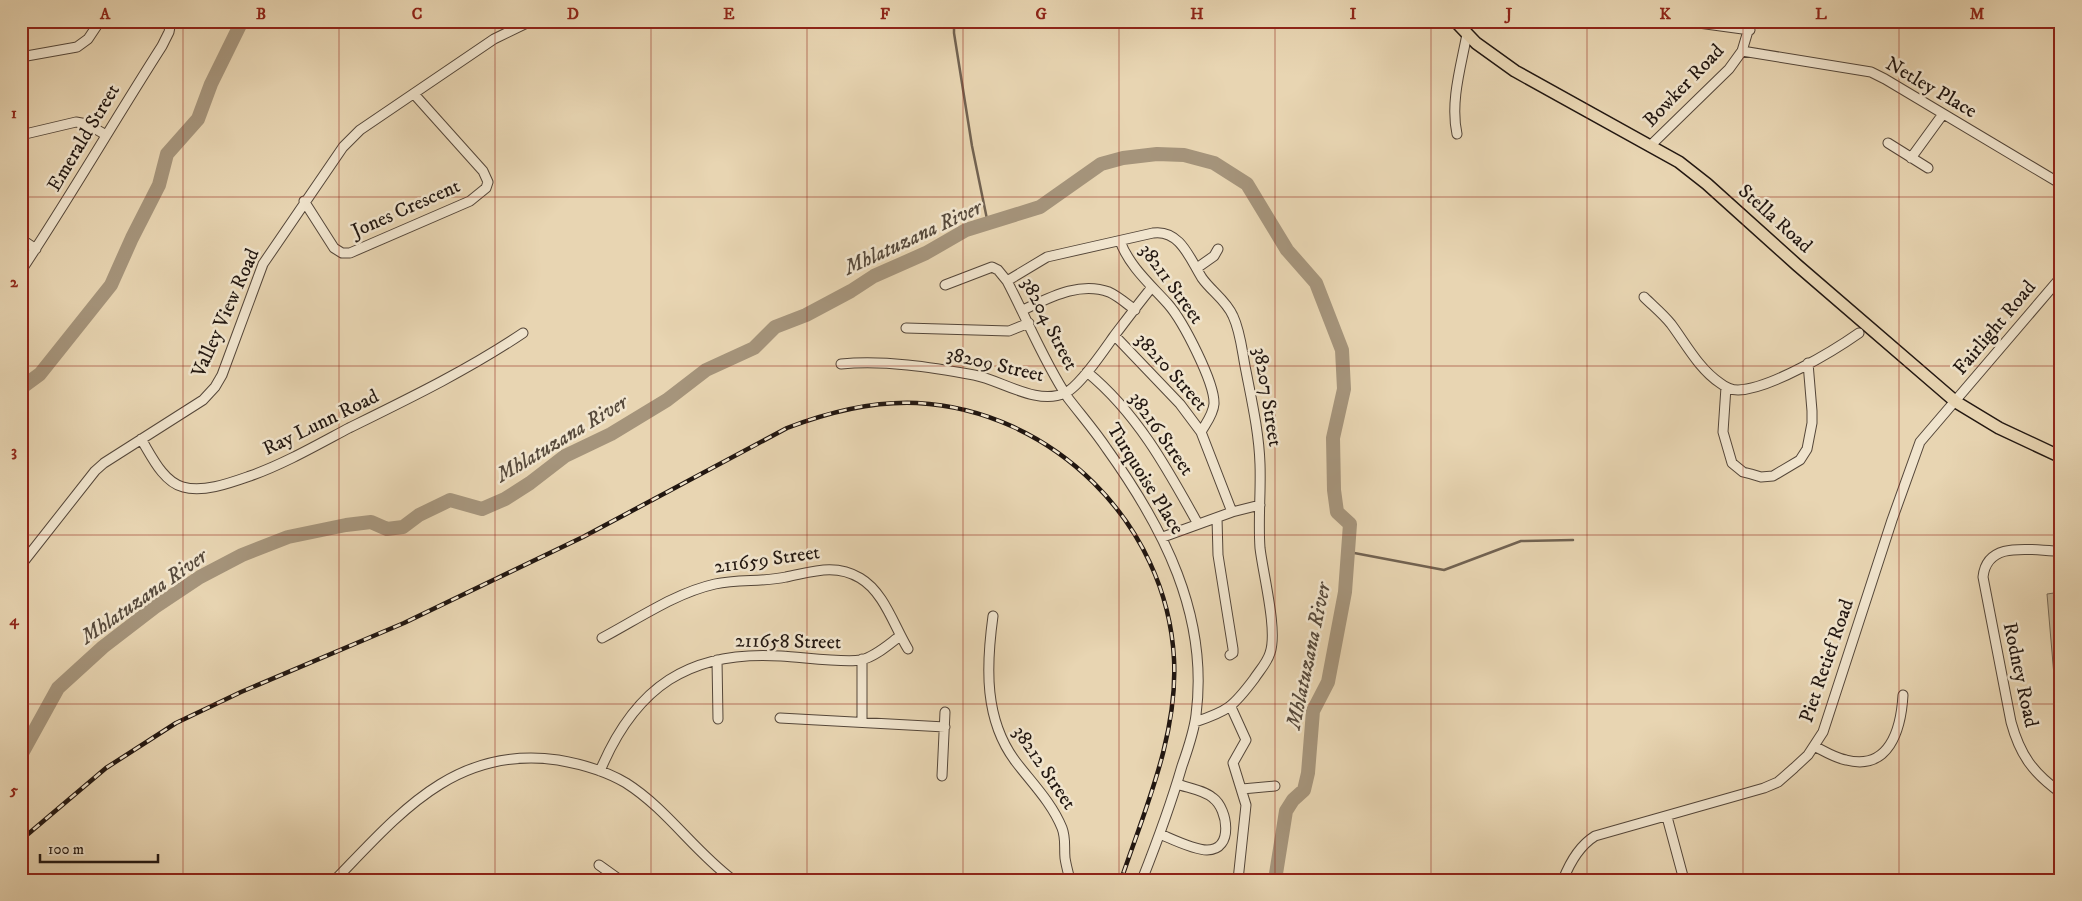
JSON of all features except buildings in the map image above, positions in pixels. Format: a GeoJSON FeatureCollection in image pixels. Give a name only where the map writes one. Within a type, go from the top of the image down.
{"type":"FeatureCollection","features":[{"type":"Feature","properties":{"kind":"main road","name":"Stella Road"},"geometry":{"type":"LineString","coordinates":[[1455,21],[1489,53],[1515,71],[1679,162],[1707,184],[1956,402],[1999,428],[2061,457]]}},
{"type":"Feature","properties":{"kind":"street"},"geometry":{"type":"LineString","coordinates":[[22,54],[69,49],[84,43],[100,21]]}},
{"type":"Feature","properties":{"kind":"street","name":"Emerald Street"},"geometry":{"type":"LineString","coordinates":[[21,271],[81,179],[106,135],[162,46],[169,32],[170,21]]}},
{"type":"Feature","properties":{"kind":"street","name":"Valley View Road"},"geometry":{"type":"LineString","coordinates":[[21,564],[95,471],[104,463],[203,400],[215,387],[222,375],[263,264],[304,201],[351,138],[494,39],[531,21]]}},
{"type":"Feature","properties":{"kind":"street"},"geometry":{"type":"LineString","coordinates":[[1684,21],[1751,26]]}},
{"type":"Feature","properties":{"kind":"street"},"geometry":{"type":"LineString","coordinates":[[2054,21],[2061,27]]}},
{"type":"Feature","properties":{"kind":"street","name":"Bowker Road"},"geometry":{"type":"LineString","coordinates":[[1651,145],[1729,69],[1742,51],[1751,26]]}},
{"type":"Feature","properties":{"kind":"street"},"geometry":{"type":"LineString","coordinates":[[1457,134],[1454,120],[1455,104],[1467,34]]}},
{"type":"Feature","properties":{"kind":"street","name":"Netley Place"},"geometry":{"type":"LineString","coordinates":[[1742,51],[1871,72],[2061,184]]}},
{"type":"Feature","properties":{"kind":"street","name":"Jones Crescent"},"geometry":{"type":"LineString","coordinates":[[304,201],[334,248],[342,253],[350,253],[470,201],[486,188],[488,182],[483,171],[414,94]]}},
{"type":"Feature","properties":{"kind":"street"},"geometry":{"type":"LineString","coordinates":[[1911,158],[1942,114]]}},
{"type":"Feature","properties":{"kind":"street"},"geometry":{"type":"LineString","coordinates":[[21,135],[76,122],[87,124],[106,135]]}},
{"type":"Feature","properties":{"kind":"street"},"geometry":{"type":"LineString","coordinates":[[1888,143],[1928,168]]}},
{"type":"Feature","properties":{"kind":"street","name":"38207 Street"},"geometry":{"type":"LineString","coordinates":[[1007,280],[1047,257],[1158,232],[1169,234],[1184,248],[1202,279],[1228,307],[1238,329],[1258,435],[1260,544],[1269,603],[1271,650],[1238,701],[1230,707],[1195,722]]}},
{"type":"Feature","properties":{"kind":"street"},"geometry":{"type":"LineString","coordinates":[[21,239],[36,248]]}},
{"type":"Feature","properties":{"kind":"street","name":"38211 Street"},"geometry":{"type":"LineString","coordinates":[[1120,241],[1126,254],[1152,288],[1169,305],[1186,331],[1211,388],[1214,400],[1213,411],[1201,432]]}},
{"type":"Feature","properties":{"kind":"street"},"geometry":{"type":"LineString","coordinates":[[1197,268],[1214,256],[1218,250]]}},
{"type":"Feature","properties":{"kind":"street","name":"38204 Street"},"geometry":{"type":"LineString","coordinates":[[945,285],[992,268],[998,270],[1007,280],[1050,366],[1066,393]]}},
{"type":"Feature","properties":{"kind":"street","name":"Fairlight Road"},"geometry":{"type":"LineString","coordinates":[[1956,402],[2061,277]]}},
{"type":"Feature","properties":{"kind":"street","name":"38209 Street"},"geometry":{"type":"LineString","coordinates":[[841,364],[878,363],[938,370],[988,378],[1028,394],[1046,396],[1066,393],[1087,372],[1152,288]]}},
{"type":"Feature","properties":{"kind":"street"},"geometry":{"type":"LineString","coordinates":[[1023,310],[1054,296],[1080,289],[1110,292],[1135,310]]}},
{"type":"Feature","properties":{"kind":"street"},"geometry":{"type":"LineString","coordinates":[[1644,297],[1669,322],[1696,360],[1714,378],[1726,387],[1738,390],[1762,384],[1828,354],[1859,333]]}},
{"type":"Feature","properties":{"kind":"street"},"geometry":{"type":"LineString","coordinates":[[906,328],[1010,331],[1030,323]]}},
{"type":"Feature","properties":{"kind":"street","name":"Ray Lunn Road"},"geometry":{"type":"LineString","coordinates":[[141,439],[161,469],[176,485],[192,489],[230,482],[274,466],[381,412],[477,362],[523,333]]}},
{"type":"Feature","properties":{"kind":"street","name":"38210 Street"},"geometry":{"type":"LineString","coordinates":[[1114,336],[1180,404],[1201,432],[1232,512]]}},
{"type":"Feature","properties":{"kind":"street"},"geometry":{"type":"LineString","coordinates":[[1726,387],[1723,432],[1732,463],[1743,472],[1761,477],[1773,476],[1803,458],[1807,448],[1812,417],[1808,363]]}},
{"type":"Feature","properties":{"kind":"street","name":"38216 Street"},"geometry":{"type":"LineString","coordinates":[[1087,372],[1116,399],[1141,428],[1172,477],[1198,524]]}},
{"type":"Feature","properties":{"kind":"street","name":"Turquoise Place"},"geometry":{"type":"LineString","coordinates":[[1066,393],[1109,450],[1146,506],[1163,537],[1180,578],[1191,618],[1198,673],[1195,722],[1177,784],[1142,880]]}},
{"type":"Feature","properties":{"kind":"street","name":"Piet Retief Road"},"geometry":{"type":"LineString","coordinates":[[1563,880],[1573,858],[1584,844],[1590,840],[1604,834],[1771,785],[1794,768],[1814,746],[1827,724],[1916,450],[1924,436],[1956,402]]}},
{"type":"Feature","properties":{"kind":"street"},"geometry":{"type":"LineString","coordinates":[[1163,537],[1232,512],[1260,505]]}},
{"type":"Feature","properties":{"kind":"street"},"geometry":{"type":"LineString","coordinates":[[1217,518],[1218,555],[1233,649],[1233,653],[1230,655]]}},
{"type":"Feature","properties":{"kind":"street","name":"Rodney Road"},"geometry":{"type":"LineString","coordinates":[[2061,551],[2009,550],[1998,552],[1986,562],[1983,577],[2010,722],[2017,742],[2030,765],[2045,781],[2061,793]]}},
{"type":"Feature","properties":{"kind":"street","name":"211659 Street"},"geometry":{"type":"LineString","coordinates":[[602,638],[676,599],[713,584],[786,578],[829,569],[851,573],[870,586],[879,597],[908,649]]}},
{"type":"Feature","properties":{"kind":"street","name":"38212 Street"},"geometry":{"type":"LineString","coordinates":[[993,616],[989,661],[990,691],[997,730],[1005,746],[1043,795],[1062,826],[1065,839],[1064,856],[1070,880]]}},
{"type":"Feature","properties":{"kind":"street","name":"211658 Street"},"geometry":{"type":"LineString","coordinates":[[600,771],[618,733],[646,697],[673,677],[695,667],[717,660],[750,655],[862,659],[900,636]]}},
{"type":"Feature","properties":{"kind":"street"},"geometry":{"type":"LineString","coordinates":[[862,659],[862,722]]}},
{"type":"Feature","properties":{"kind":"street"},"geometry":{"type":"LineString","coordinates":[[717,660],[718,719]]}},
{"type":"Feature","properties":{"kind":"street"},"geometry":{"type":"LineString","coordinates":[[1814,746],[1846,760],[1862,763],[1877,759],[1887,749],[1894,736],[1903,695]]}},
{"type":"Feature","properties":{"kind":"street"},"geometry":{"type":"LineString","coordinates":[[1230,707],[1246,740],[1233,763],[1242,789],[1246,812],[1238,880]]}},
{"type":"Feature","properties":{"kind":"street"},"geometry":{"type":"LineString","coordinates":[[942,776],[945,712]]}},
{"type":"Feature","properties":{"kind":"street"},"geometry":{"type":"LineString","coordinates":[[780,718],[945,727]]}},
{"type":"Feature","properties":{"kind":"street"},"geometry":{"type":"LineString","coordinates":[[335,880],[386,827],[420,796],[447,779],[490,763],[530,758],[568,762],[600,771],[625,782],[658,807],[704,857],[733,880]]}},
{"type":"Feature","properties":{"kind":"street"},"geometry":{"type":"LineString","coordinates":[[1160,834],[1205,850],[1217,848],[1223,841],[1226,824],[1221,808],[1215,799],[1207,794],[1177,784]]}},
{"type":"Feature","properties":{"kind":"street"},"geometry":{"type":"LineString","coordinates":[[1242,789],[1275,786]]}},
{"type":"Feature","properties":{"kind":"street"},"geometry":{"type":"LineString","coordinates":[[1667,817],[1684,880]]}},
{"type":"Feature","properties":{"kind":"street"},"geometry":{"type":"LineString","coordinates":[[599,865],[620,880]]}},
{"type":"Feature","properties":{"kind":"shaded area"},"geometry":{"type":"Polygon","coordinates":[[[2061,592],[2061,757],[2047,594],[2061,592]]]}},
{"type":"Feature","properties":{"kind":"waterway","name":"Mhlatuzana River"},"geometry":{"type":"LineString","coordinates":[[21,388],[40,374],[111,285],[159,185],[167,154],[198,119],[211,84],[242,21]]}},
{"type":"Feature","properties":{"kind":"waterway"},"geometry":{"type":"LineString","coordinates":[[954,21],[954,33],[972,146],[988,224]]}},
{"type":"Feature","properties":{"kind":"waterway","name":"Mhlatuzana River"},"geometry":{"type":"LineString","coordinates":[[21,755],[58,688],[103,647],[155,607],[200,577],[242,555],[288,537],[346,525],[371,522],[387,529],[403,527],[419,515],[450,500],[482,509],[505,499],[530,483],[565,456],[611,434],[667,400],[706,370],[754,348],[775,327],[806,315],[851,291],[874,276],[926,253],[966,230],[1040,207],[1101,164],[1123,158],[1157,154],[1184,155],[1214,163],[1247,184],[1287,250],[1316,283],[1342,350],[1344,389],[1333,438],[1334,490],[1337,512],[1350,524],[1345,592],[1328,682],[1313,711],[1308,773],[1304,790],[1293,800],[1286,811],[1275,880]]}},
{"type":"Feature","properties":{"kind":"waterway"},"geometry":{"type":"LineString","coordinates":[[1349,552],[1444,570],[1521,541],[1573,540]]}},
{"type":"Feature","properties":{"kind":"railway"},"geometry":{"type":"LineString","coordinates":[[21,840],[106,768],[176,723],[241,692],[404,623],[583,537],[787,428],[851,409],[884,404],[917,403],[967,410],[1013,427],[1056,451],[1094,483],[1125,520],[1150,563],[1166,609],[1174,659],[1174,687],[1171,716],[1158,771],[1121,880]]}}]}
